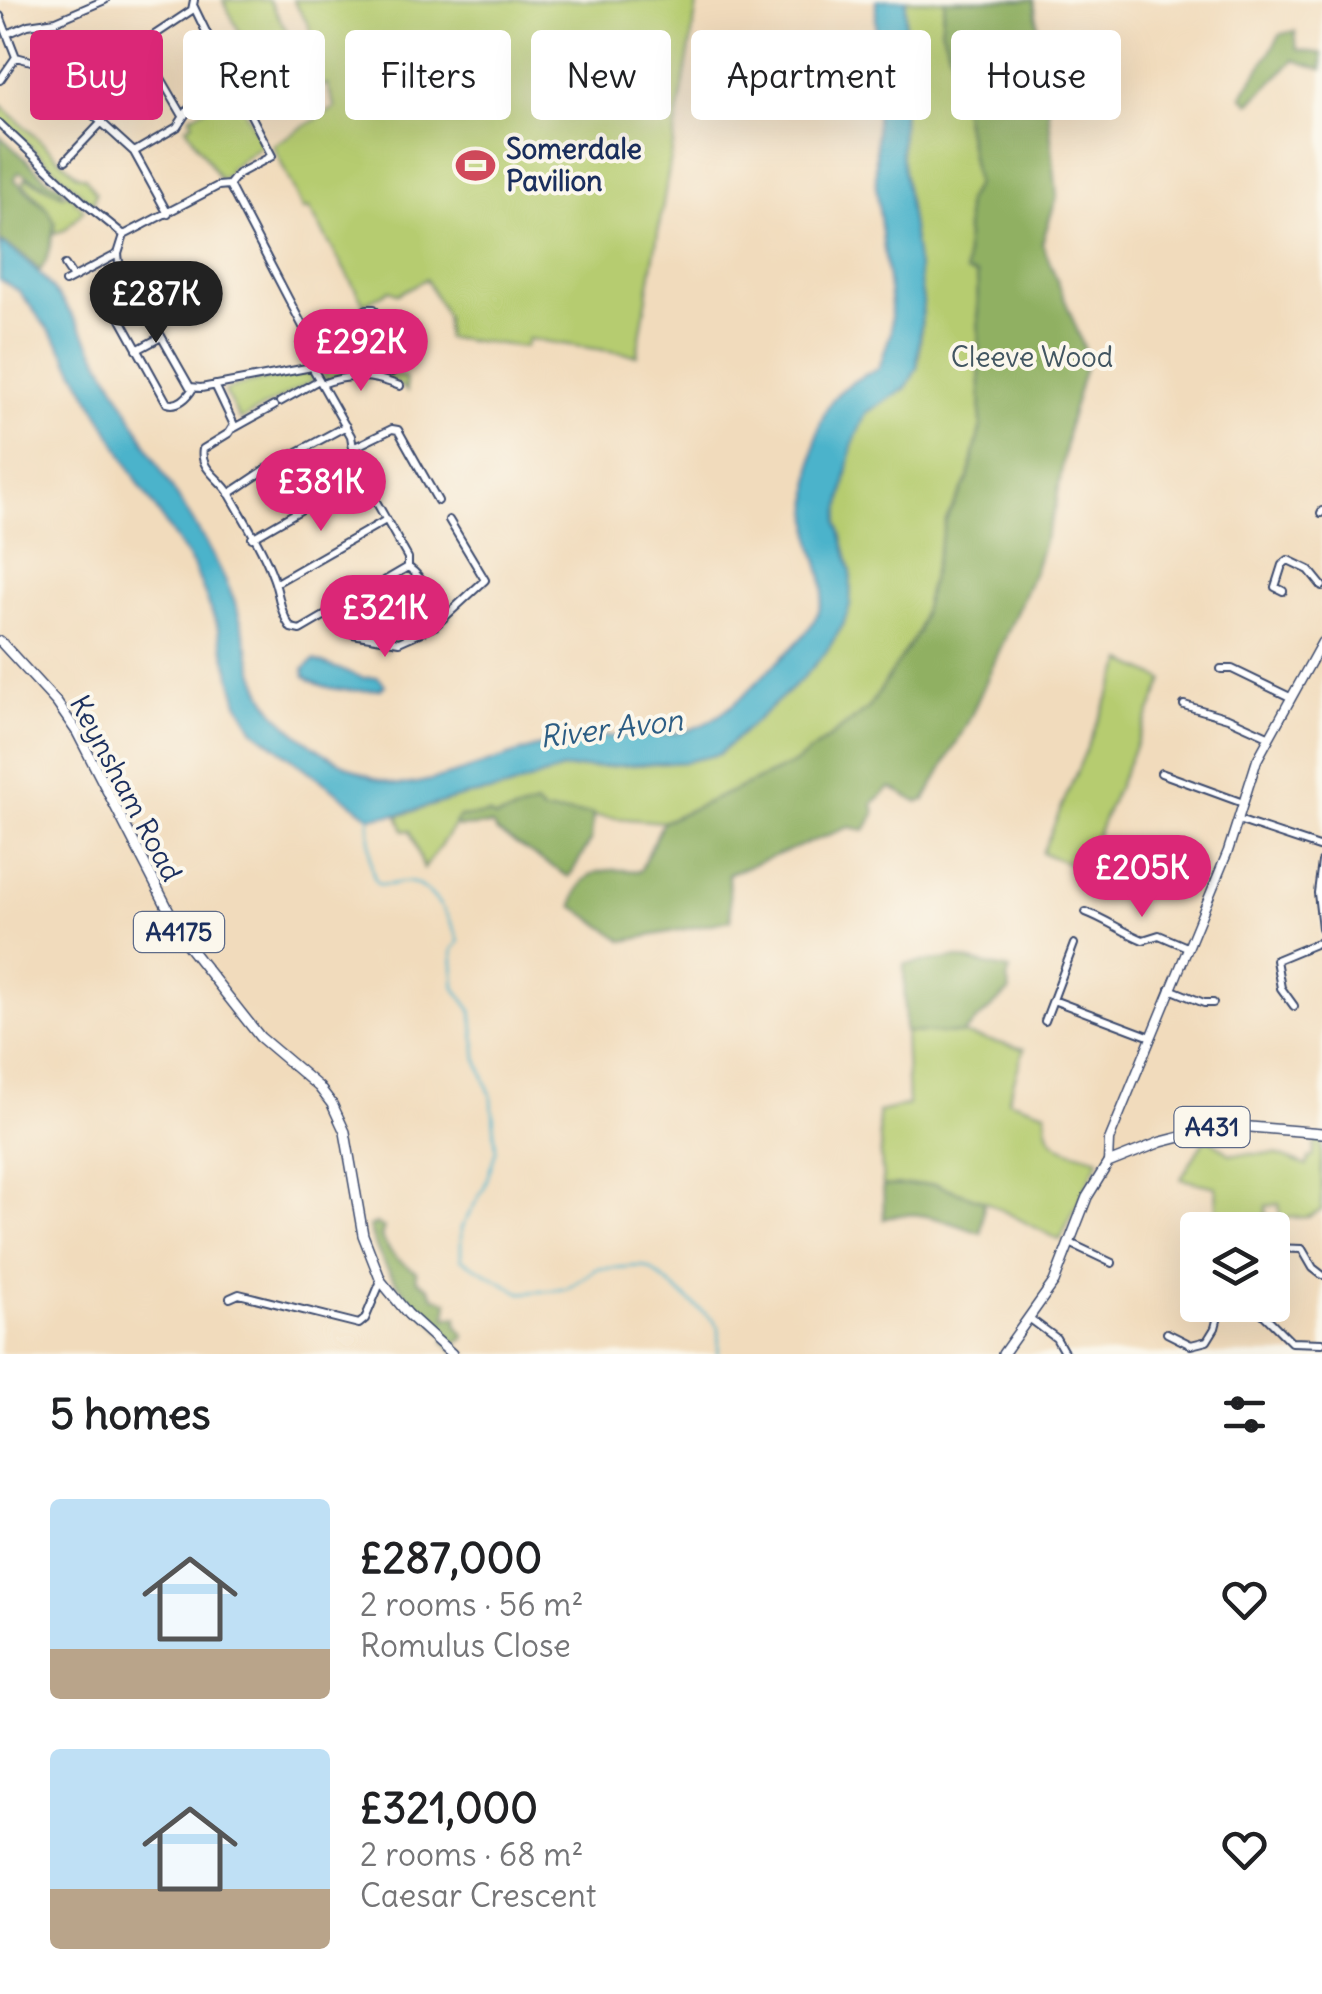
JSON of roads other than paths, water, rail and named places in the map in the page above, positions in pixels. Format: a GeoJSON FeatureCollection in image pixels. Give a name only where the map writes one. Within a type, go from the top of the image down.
{"type":"FeatureCollection","features":[{"type":"Feature","properties":{"kind":"main road","name":"Keynsham Road"},"geometry":{"type":"LineString","coordinates":[[0,641],[57,703],[77,732],[166,911],[195,956],[260,1038],[319,1087],[332,1104],[345,1132],[364,1235],[381,1281],[408,1314],[452,1354]]}},
{"type":"Feature","properties":{"kind":"main road","name":"A431"},"geometry":{"type":"LineString","coordinates":[[1108,1163],[1162,1142],[1227,1125],[1322,1132]]}},
{"type":"Feature","properties":{"kind":"main road"},"geometry":{"type":"LineString","coordinates":[[1003,1354],[1054,1282],[1087,1197],[1108,1163]]}},
{"type":"Feature","properties":{"kind":"street"},"geometry":{"type":"LineString","coordinates":[[7,34],[28,25],[56,21],[105,0]]}},
{"type":"Feature","properties":{"kind":"street"},"geometry":{"type":"LineString","coordinates":[[160,30],[194,4],[206,30]]}},
{"type":"Feature","properties":{"kind":"street"},"geometry":{"type":"LineString","coordinates":[[0,16],[16,57]]}},
{"type":"Feature","properties":{"kind":"street"},"geometry":{"type":"LineString","coordinates":[[0,80],[16,57]]}},
{"type":"Feature","properties":{"kind":"street"},"geometry":{"type":"LineString","coordinates":[[16,57],[30,61]]}},
{"type":"Feature","properties":{"kind":"street"},"geometry":{"type":"LineString","coordinates":[[134,152],[177,127],[183,116],[163,82]]}},
{"type":"Feature","properties":{"kind":"street"},"geometry":{"type":"LineString","coordinates":[[100,120],[134,152],[168,214]]}},
{"type":"Feature","properties":{"kind":"street"},"geometry":{"type":"LineString","coordinates":[[254,120],[272,156],[238,174],[229,185],[218,186],[124,235],[118,254],[161,337],[193,388],[312,367]]}},
{"type":"Feature","properties":{"kind":"street"},"geometry":{"type":"LineString","coordinates":[[66,160],[102,122]]}},
{"type":"Feature","properties":{"kind":"street"},"geometry":{"type":"LineString","coordinates":[[0,124],[124,235]]}},
{"type":"Feature","properties":{"kind":"street"},"geometry":{"type":"LineString","coordinates":[[229,185],[311,342],[315,357],[312,367],[346,426],[355,446],[354,461],[408,558],[408,567]]}},
{"type":"Feature","properties":{"kind":"street"},"geometry":{"type":"LineString","coordinates":[[65,282],[118,254]]}},
{"type":"Feature","properties":{"kind":"street"},"geometry":{"type":"LineString","coordinates":[[66,265],[73,277]]}},
{"type":"Feature","properties":{"kind":"street"},"geometry":{"type":"LineString","coordinates":[[311,342],[367,309],[374,310],[391,338],[388,370],[341,360]]}},
{"type":"Feature","properties":{"kind":"street"},"geometry":{"type":"LineString","coordinates":[[119,316],[167,403],[176,404],[193,388]]}},
{"type":"Feature","properties":{"kind":"street"},"geometry":{"type":"LineString","coordinates":[[138,350],[161,337]]}},
{"type":"Feature","properties":{"kind":"street"},"geometry":{"type":"LineString","coordinates":[[400,386],[356,375],[320,382],[233,429],[207,445],[201,454],[229,494],[276,583],[280,609],[291,628],[300,630],[408,567]]}},
{"type":"Feature","properties":{"kind":"street"},"geometry":{"type":"LineString","coordinates":[[215,386],[233,429]]}},
{"type":"Feature","properties":{"kind":"street"},"geometry":{"type":"LineString","coordinates":[[229,494],[346,426]]}},
{"type":"Feature","properties":{"kind":"street"},"geometry":{"type":"LineString","coordinates":[[355,446],[392,429],[398,430],[438,501]]}},
{"type":"Feature","properties":{"kind":"street"},"geometry":{"type":"LineString","coordinates":[[252,538],[361,475]]}},
{"type":"Feature","properties":{"kind":"street"},"geometry":{"type":"LineString","coordinates":[[276,583],[386,520]]}},
{"type":"Feature","properties":{"kind":"street"},"geometry":{"type":"LineString","coordinates":[[335,609],[350,632],[390,642],[422,634],[446,616],[485,580],[449,520]]}},
{"type":"Feature","properties":{"kind":"street"},"geometry":{"type":"LineString","coordinates":[[1275,588],[1283,562],[1292,560],[1310,570],[1322,586]]}},
{"type":"Feature","properties":{"kind":"street"},"geometry":{"type":"LineString","coordinates":[[408,567],[420,577],[446,616]]}},
{"type":"Feature","properties":{"kind":"street"},"geometry":{"type":"LineString","coordinates":[[1108,1163],[1108,1145],[1268,736],[1321,645]]}},
{"type":"Feature","properties":{"kind":"street"},"geometry":{"type":"LineString","coordinates":[[1221,669],[1232,669],[1290,697]]}},
{"type":"Feature","properties":{"kind":"street"},"geometry":{"type":"LineString","coordinates":[[1184,705],[1228,718],[1268,736]]}},
{"type":"Feature","properties":{"kind":"street"},"geometry":{"type":"LineString","coordinates":[[1162,773],[1243,804]]}},
{"type":"Feature","properties":{"kind":"street"},"geometry":{"type":"LineString","coordinates":[[1238,820],[1322,848]]}},
{"type":"Feature","properties":{"kind":"street"},"geometry":{"type":"LineString","coordinates":[[1322,862],[1322,928]]}},
{"type":"Feature","properties":{"kind":"street"},"geometry":{"type":"LineString","coordinates":[[1086,912],[1143,940],[1159,935],[1188,948]]}},
{"type":"Feature","properties":{"kind":"street"},"geometry":{"type":"LineString","coordinates":[[1294,1006],[1285,1001],[1276,960],[1322,941]]}},
{"type":"Feature","properties":{"kind":"street"},"geometry":{"type":"LineString","coordinates":[[1044,1021],[1074,944]]}},
{"type":"Feature","properties":{"kind":"street"},"geometry":{"type":"LineString","coordinates":[[1170,989],[1207,1006]]}},
{"type":"Feature","properties":{"kind":"street"},"geometry":{"type":"LineString","coordinates":[[1053,1000],[1152,1037]]}},
{"type":"Feature","properties":{"kind":"street"},"geometry":{"type":"LineString","coordinates":[[1070,1242],[1112,1264]]}},
{"type":"Feature","properties":{"kind":"street"},"geometry":{"type":"LineString","coordinates":[[1290,1249],[1302,1250],[1322,1276]]}},
{"type":"Feature","properties":{"kind":"street"},"geometry":{"type":"LineString","coordinates":[[230,1298],[238,1294],[358,1324],[381,1281]]}},
{"type":"Feature","properties":{"kind":"street"},"geometry":{"type":"LineString","coordinates":[[1029,1318],[1056,1338],[1065,1354]]}},
{"type":"Feature","properties":{"kind":"street"},"geometry":{"type":"LineString","coordinates":[[1171,1339],[1192,1345],[1207,1341],[1217,1322]]}},
{"type":"Feature","properties":{"kind":"street"},"geometry":{"type":"LineString","coordinates":[[1270,1322],[1291,1342],[1322,1343]]}},
{"type":"Feature","properties":{"kind":"water"},"geometry":{"type":"Polygon","coordinates":[[[876,0],[906,0],[905,30],[876,30],[876,0]]]}},
{"type":"Feature","properties":{"kind":"water"},"geometry":{"type":"Polygon","coordinates":[[[876,120],[902,120],[901,154],[923,302],[917,368],[906,388],[866,413],[852,446],[838,522],[851,572],[850,605],[826,652],[719,754],[684,762],[562,769],[506,789],[401,814],[366,814],[254,730],[238,703],[217,625],[193,565],[139,484],[59,344],[19,291],[0,280],[0,243],[25,259],[49,284],[94,349],[219,567],[238,612],[254,672],[274,711],[313,746],[346,766],[380,780],[409,784],[562,740],[689,730],[712,720],[741,698],[810,627],[823,594],[811,535],[815,444],[826,410],[835,397],[879,368],[891,332],[876,186],[876,120]]]}},
{"type":"Feature","properties":{"kind":"water"},"geometry":{"type":"Polygon","coordinates":[[[314,660],[363,678],[378,677],[385,685],[381,689],[341,690],[320,685],[304,675],[304,669],[314,660]]]}},
{"type":"Feature","properties":{"kind":"waterway"},"geometry":{"type":"LineString","coordinates":[[369,817],[370,859],[377,883],[408,882],[425,890],[447,915],[456,934],[459,942],[452,950],[455,988],[472,1011],[477,1058],[492,1099],[496,1151],[484,1188],[461,1228],[461,1259],[521,1293],[567,1289],[596,1269],[651,1269],[714,1321],[719,1328],[718,1354]]}},
{"type":"Feature","properties":{"kind":"place","name":"Somerdale Pavilion"},"geometry":{"type":"Point","coordinates":[476,165]}},
{"type":"Feature","properties":{"kind":"park label","name":"Cleeve Wood"},"geometry":{"type":"Point","coordinates":[1032,357]}},
{"type":"Feature","properties":{"kind":"water label","name":"River Avon"},"geometry":{"type":"Point","coordinates":[611,728]}}]}
